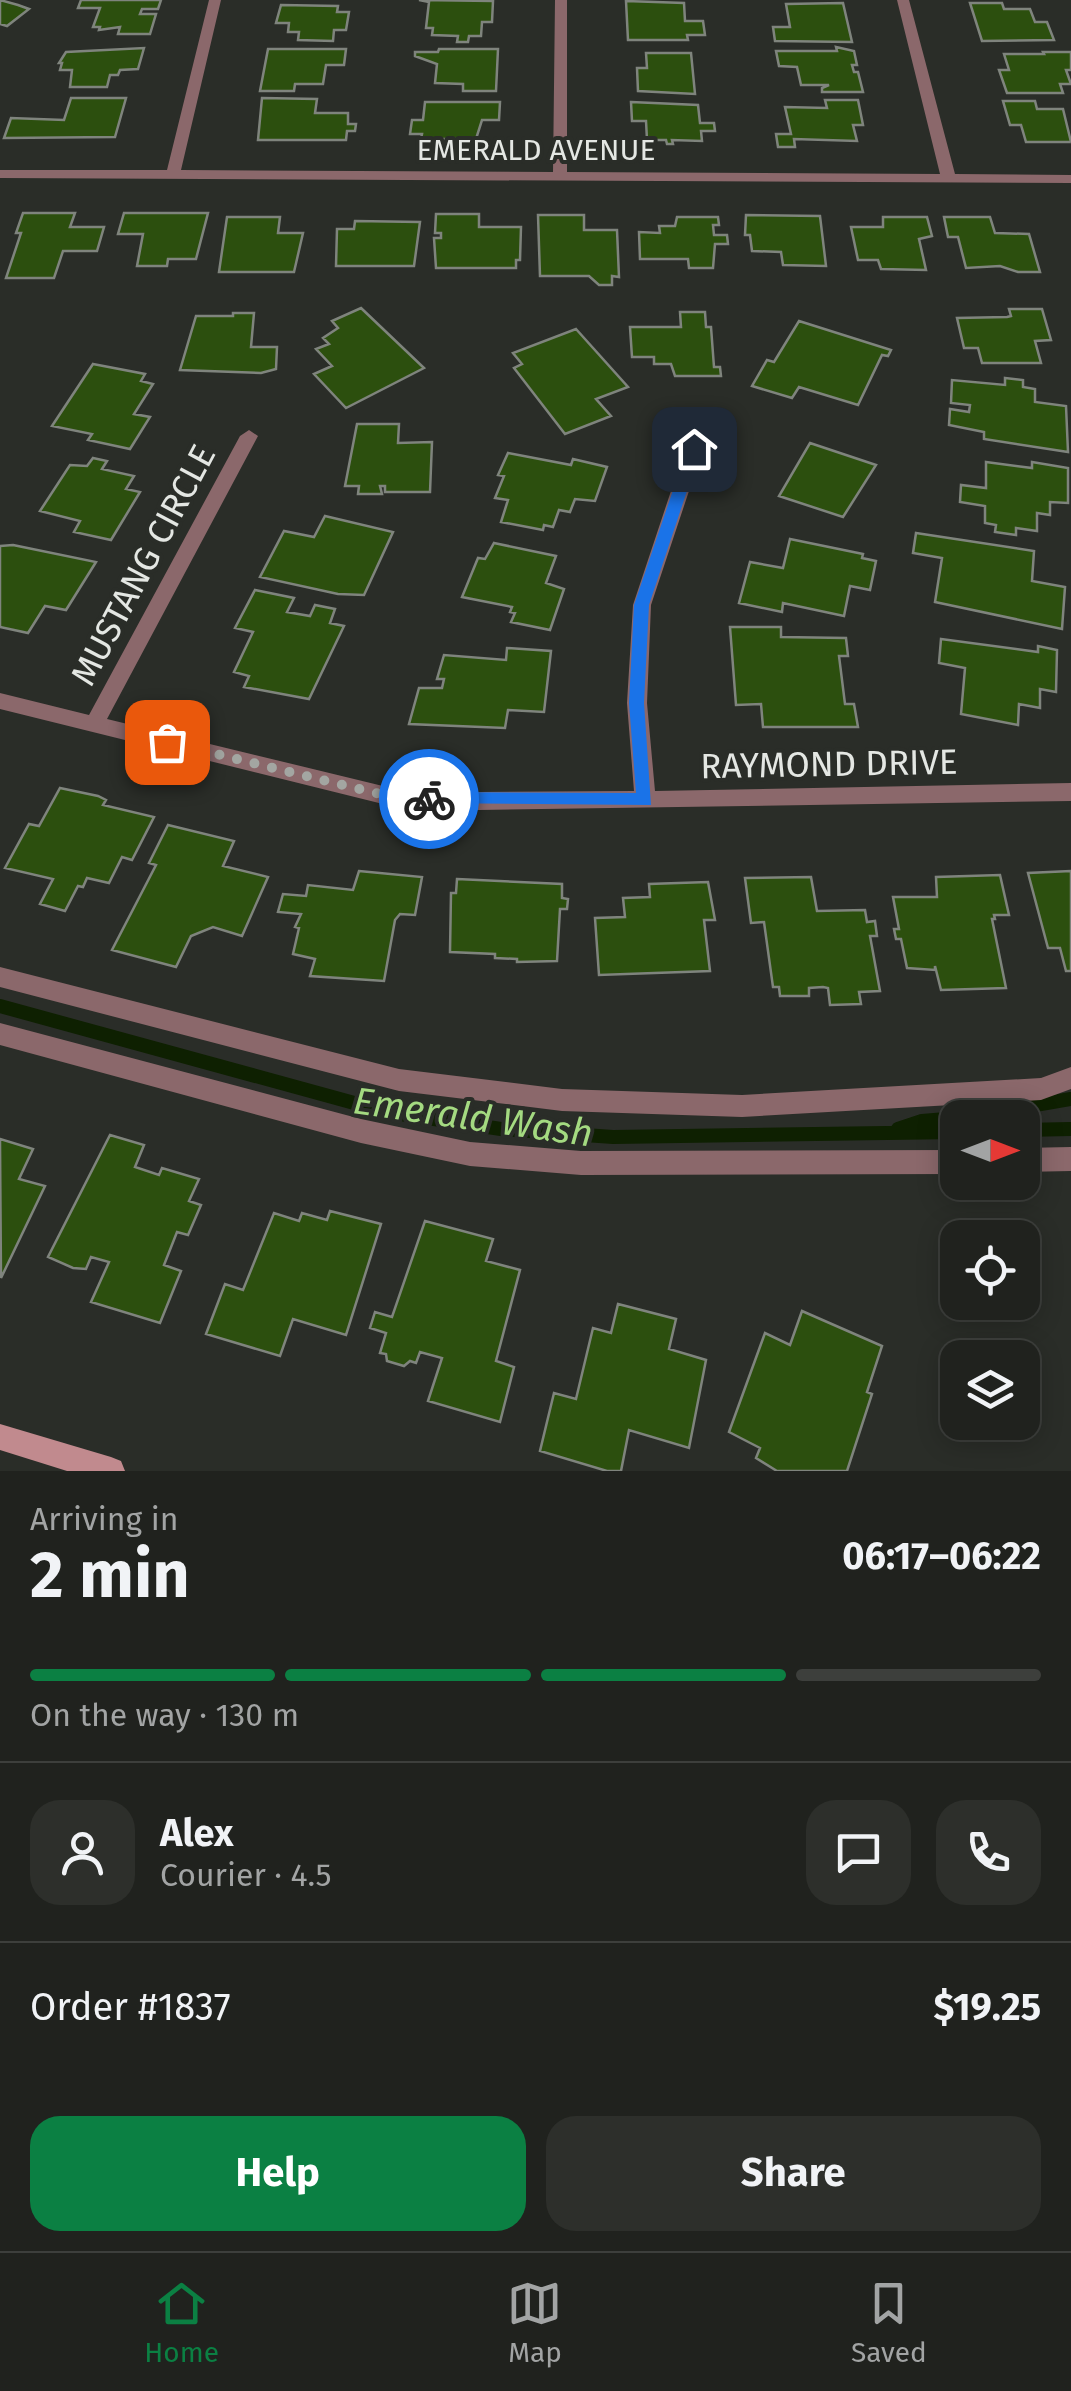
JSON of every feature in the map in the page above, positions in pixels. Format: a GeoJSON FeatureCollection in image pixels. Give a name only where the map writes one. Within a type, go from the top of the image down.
{"type":"FeatureCollection","features":[{"type":"Feature","properties":{"kind":"main road"},"geometry":{"type":"LineString","coordinates":[[0,1436],[111,1471]]}},
{"type":"Feature","properties":{"kind":"street"},"geometry":{"type":"LineString","coordinates":[[172,176],[215,0]]}},
{"type":"Feature","properties":{"kind":"street"},"geometry":{"type":"LineString","coordinates":[[560,178],[562,0]]}},
{"type":"Feature","properties":{"kind":"street"},"geometry":{"type":"LineString","coordinates":[[903,0],[949,178]]}},
{"type":"Feature","properties":{"kind":"street","name":"EMERALD AVENUE"},"geometry":{"type":"LineString","coordinates":[[0,174],[1071,179]]}},
{"type":"Feature","properties":{"kind":"street","name":"MUSTANG CIRCLE"},"geometry":{"type":"LineString","coordinates":[[94,724],[249,436]]}},
{"type":"Feature","properties":{"kind":"street"},"geometry":{"type":"LineString","coordinates":[[645,800],[636,703],[642,605],[694,449]]}},
{"type":"Feature","properties":{"kind":"street","name":"RAYMOND DRIVE"},"geometry":{"type":"LineString","coordinates":[[0,702],[388,796],[479,801],[1071,792]]}},
{"type":"Feature","properties":{"kind":"street"},"geometry":{"type":"LineString","coordinates":[[0,977],[399,1080],[562,1100],[742,1106],[1041,1089],[1071,1078]]}},
{"type":"Feature","properties":{"kind":"street"},"geometry":{"type":"LineString","coordinates":[[0,1034],[361,1131],[470,1154],[582,1163],[940,1162]]}},
{"type":"Feature","properties":{"kind":"street"},"geometry":{"type":"LineString","coordinates":[[1040,1160],[1071,1159]]}},
{"type":"Feature","properties":{"kind":"building"},"geometry":{"type":"Polygon","coordinates":[[[0,0],[29,9],[7,26],[0,24],[0,0]]]}},
{"type":"Feature","properties":{"kind":"building"},"geometry":{"type":"Polygon","coordinates":[[[81,0],[161,0],[158,9],[142,9],[140,14],[156,14],[150,34],[118,34],[120,27],[93,27],[100,8],[78,8],[81,0]]]}},
{"type":"Feature","properties":{"kind":"building"},"geometry":{"type":"Polygon","coordinates":[[[419,0],[493,1],[492,22],[482,22],[481,36],[469,36],[468,42],[457,42],[458,36],[432,35],[433,28],[426,28],[429,2],[419,0]]]}},
{"type":"Feature","properties":{"kind":"building"},"geometry":{"type":"Polygon","coordinates":[[[626,1],[684,3],[685,21],[703,21],[705,35],[687,35],[688,40],[628,40],[626,1]]]}},
{"type":"Feature","properties":{"kind":"building"},"geometry":{"type":"Polygon","coordinates":[[[843,3],[852,42],[775,41],[773,27],[790,27],[786,4],[843,3]]]}},
{"type":"Feature","properties":{"kind":"building"},"geometry":{"type":"Polygon","coordinates":[[[970,3],[1002,3],[1004,9],[1030,9],[1035,22],[1047,22],[1054,40],[982,41],[970,3]]]}},
{"type":"Feature","properties":{"kind":"building"},"geometry":{"type":"Polygon","coordinates":[[[281,5],[338,6],[337,12],[349,12],[346,30],[334,30],[333,41],[298,40],[299,32],[288,32],[289,23],[276,23],[281,5]]]}},
{"type":"Feature","properties":{"kind":"building"},"geometry":{"type":"Polygon","coordinates":[[[836,47],[854,51],[857,65],[852,65],[863,92],[822,92],[829,85],[801,85],[797,67],[779,66],[776,51],[837,51],[836,47]]]}},
{"type":"Feature","properties":{"kind":"building"},"geometry":{"type":"Polygon","coordinates":[[[144,48],[138,69],[110,75],[107,87],[70,87],[72,70],[60,70],[59,63],[66,52],[144,48]]]}},
{"type":"Feature","properties":{"kind":"building"},"geometry":{"type":"Polygon","coordinates":[[[268,49],[346,49],[344,65],[326,65],[323,84],[295,84],[294,91],[260,91],[268,49]]]}},
{"type":"Feature","properties":{"kind":"building"},"geometry":{"type":"Polygon","coordinates":[[[498,49],[496,91],[463,91],[463,84],[435,83],[437,64],[415,56],[415,52],[498,49]]]}},
{"type":"Feature","properties":{"kind":"building"},"geometry":{"type":"Polygon","coordinates":[[[1071,52],[1071,70],[1066,70],[1071,84],[1060,84],[1063,93],[1007,93],[999,70],[1009,70],[1004,54],[1071,52]]]}},
{"type":"Feature","properties":{"kind":"building"},"geometry":{"type":"Polygon","coordinates":[[[646,53],[691,53],[695,94],[638,91],[637,68],[647,68],[646,53]]]}},
{"type":"Feature","properties":{"kind":"building"},"geometry":{"type":"Polygon","coordinates":[[[71,98],[126,98],[115,137],[4,138],[11,118],[64,120],[71,98]]]}},
{"type":"Feature","properties":{"kind":"building"},"geometry":{"type":"Polygon","coordinates":[[[262,98],[317,99],[315,113],[348,113],[348,124],[356,124],[355,131],[347,131],[346,140],[258,140],[262,98]]]}},
{"type":"Feature","properties":{"kind":"building"},"geometry":{"type":"Polygon","coordinates":[[[825,100],[858,100],[863,125],[853,125],[857,141],[794,139],[795,147],[778,147],[776,134],[791,134],[785,107],[827,108],[825,100]]]}},
{"type":"Feature","properties":{"kind":"building"},"geometry":{"type":"Polygon","coordinates":[[[1003,101],[1035,101],[1037,109],[1063,109],[1071,142],[1026,142],[1021,125],[1010,125],[1003,101]]]}},
{"type":"Feature","properties":{"kind":"building"},"geometry":{"type":"Polygon","coordinates":[[[425,102],[500,102],[499,120],[482,120],[476,139],[421,139],[422,134],[410,134],[412,120],[423,120],[425,102]]]}},
{"type":"Feature","properties":{"kind":"building"},"geometry":{"type":"Polygon","coordinates":[[[631,102],[698,105],[700,123],[714,123],[715,131],[701,131],[702,141],[672,140],[673,144],[667,144],[666,140],[647,140],[646,121],[632,121],[631,102]]]}},
{"type":"Feature","properties":{"kind":"building"},"geometry":{"type":"Polygon","coordinates":[[[23,213],[75,213],[70,227],[104,227],[97,251],[63,251],[54,278],[6,278],[21,233],[16,233],[23,213]]]}},
{"type":"Feature","properties":{"kind":"building"},"geometry":{"type":"Polygon","coordinates":[[[124,213],[208,213],[196,259],[168,259],[167,266],[137,266],[143,234],[118,234],[124,213]]]}},
{"type":"Feature","properties":{"kind":"building"},"geometry":{"type":"Polygon","coordinates":[[[436,214],[479,214],[479,227],[521,227],[520,260],[516,260],[516,268],[436,268],[434,238],[441,238],[441,233],[435,233],[436,214]]]}},
{"type":"Feature","properties":{"kind":"building"},"geometry":{"type":"Polygon","coordinates":[[[538,215],[584,215],[584,230],[617,230],[619,277],[612,276],[612,285],[599,285],[589,276],[540,276],[538,215]]]}},
{"type":"Feature","properties":{"kind":"building"},"geometry":{"type":"Polygon","coordinates":[[[746,215],[820,216],[826,266],[783,265],[781,252],[752,251],[750,235],[745,235],[746,215]]]}},
{"type":"Feature","properties":{"kind":"building"},"geometry":{"type":"Polygon","coordinates":[[[227,217],[280,217],[278,233],[303,233],[294,272],[219,272],[227,217]]]}},
{"type":"Feature","properties":{"kind":"building"},"geometry":{"type":"Polygon","coordinates":[[[677,217],[718,217],[719,225],[713,225],[714,235],[727,235],[728,244],[715,244],[713,268],[689,268],[688,259],[640,259],[639,232],[660,233],[659,226],[675,226],[677,217]]]}},
{"type":"Feature","properties":{"kind":"building"},"geometry":{"type":"Polygon","coordinates":[[[883,217],[927,217],[932,236],[919,239],[926,270],[881,269],[878,260],[858,260],[851,227],[883,227],[883,217]]]}},
{"type":"Feature","properties":{"kind":"building"},"geometry":{"type":"Polygon","coordinates":[[[944,217],[990,217],[995,233],[1029,234],[1040,272],[1018,272],[1000,266],[966,268],[958,237],[948,237],[944,217]]]}},
{"type":"Feature","properties":{"kind":"building"},"geometry":{"type":"Polygon","coordinates":[[[355,221],[420,222],[414,266],[336,266],[337,229],[354,229],[355,221]]]}},
{"type":"Feature","properties":{"kind":"building"},"geometry":{"type":"Polygon","coordinates":[[[361,308],[424,368],[346,408],[314,374],[332,366],[316,349],[329,344],[323,338],[338,328],[332,321],[361,308]]]}},
{"type":"Feature","properties":{"kind":"building"},"geometry":{"type":"Polygon","coordinates":[[[1009,309],[1042,309],[1051,340],[1035,341],[1041,363],[982,363],[978,348],[964,348],[957,318],[1007,317],[1011,316],[1009,309]]]}},
{"type":"Feature","properties":{"kind":"building"},"geometry":{"type":"Polygon","coordinates":[[[680,312],[705,312],[706,327],[711,327],[714,367],[720,367],[721,376],[675,376],[671,364],[654,364],[654,357],[632,357],[630,327],[681,327],[680,312]]]}},
{"type":"Feature","properties":{"kind":"building"},"geometry":{"type":"Polygon","coordinates":[[[254,313],[251,347],[277,347],[276,369],[261,373],[180,370],[196,316],[254,313]]]}},
{"type":"Feature","properties":{"kind":"building"},"geometry":{"type":"Polygon","coordinates":[[[799,321],[891,350],[888,356],[882,355],[858,405],[799,387],[792,398],[752,386],[767,360],[774,362],[799,321]]]}},
{"type":"Feature","properties":{"kind":"building"},"geometry":{"type":"Polygon","coordinates":[[[576,329],[628,387],[596,399],[611,416],[565,434],[514,368],[522,364],[513,353],[576,329]]]}},
{"type":"Feature","properties":{"kind":"building"},"geometry":{"type":"Polygon","coordinates":[[[93,364],[145,374],[141,381],[153,384],[134,414],[150,417],[130,449],[88,440],[92,434],[52,426],[93,364]]]}},
{"type":"Feature","properties":{"kind":"building"},"geometry":{"type":"Polygon","coordinates":[[[1005,378],[1023,380],[1023,387],[1035,389],[1035,402],[1066,406],[1068,452],[984,439],[984,432],[949,425],[950,409],[969,412],[970,405],[951,403],[952,380],[1005,385],[1005,378]]]}},
{"type":"Feature","properties":{"kind":"building"},"geometry":{"type":"Polygon","coordinates":[[[357,424],[399,424],[398,443],[432,442],[430,492],[385,492],[385,486],[380,486],[382,494],[358,494],[359,486],[345,486],[357,424]]]}},
{"type":"Feature","properties":{"kind":"building"},"geometry":{"type":"Polygon","coordinates":[[[810,443],[876,465],[843,517],[779,496],[810,443]]]}},
{"type":"Feature","properties":{"kind":"building"},"geometry":{"type":"Polygon","coordinates":[[[508,453],[571,465],[573,459],[607,467],[595,501],[575,499],[570,512],[559,510],[553,527],[544,525],[543,530],[501,522],[508,500],[495,498],[504,476],[498,475],[508,453]]]}},
{"type":"Feature","properties":{"kind":"building"},"geometry":{"type":"Polygon","coordinates":[[[93,458],[107,461],[102,469],[134,476],[126,489],[140,492],[111,540],[74,532],[80,521],[40,511],[70,465],[87,466],[93,458]]]}},
{"type":"Feature","properties":{"kind":"building"},"geometry":{"type":"Polygon","coordinates":[[[986,462],[1032,468],[1032,462],[1068,468],[1068,503],[1050,502],[1050,515],[1037,513],[1037,531],[1016,528],[1016,535],[995,532],[996,525],[985,523],[985,506],[960,502],[961,485],[986,488],[986,462]]]}},
{"type":"Feature","properties":{"kind":"building"},"geometry":{"type":"Polygon","coordinates":[[[325,516],[393,532],[364,595],[338,594],[260,577],[284,531],[314,537],[325,516]]]}},
{"type":"Feature","properties":{"kind":"building"},"geometry":{"type":"Polygon","coordinates":[[[916,533],[1034,551],[1032,581],[1065,587],[1062,629],[935,602],[942,558],[913,553],[916,533]]]}},
{"type":"Feature","properties":{"kind":"building"},"geometry":{"type":"Polygon","coordinates":[[[790,539],[863,554],[862,558],[876,561],[870,590],[850,586],[844,616],[783,603],[782,612],[739,603],[750,562],[783,568],[790,539]]]}},
{"type":"Feature","properties":{"kind":"building"},"geometry":{"type":"Polygon","coordinates":[[[494,543],[556,556],[546,583],[564,589],[550,630],[511,622],[515,613],[510,612],[512,607],[462,597],[478,558],[485,559],[494,543]]]}},
{"type":"Feature","properties":{"kind":"building"},"geometry":{"type":"Polygon","coordinates":[[[13,545],[96,562],[66,610],[45,606],[28,633],[0,627],[0,546],[13,545]]]}},
{"type":"Feature","properties":{"kind":"building"},"geometry":{"type":"Polygon","coordinates":[[[255,590],[294,598],[287,612],[310,616],[315,605],[335,609],[330,623],[344,626],[309,699],[244,687],[249,676],[234,672],[253,632],[235,628],[255,590]]]}},
{"type":"Feature","properties":{"kind":"building"},"geometry":{"type":"Polygon","coordinates":[[[730,627],[781,627],[781,637],[846,638],[848,656],[839,656],[845,704],[854,704],[858,727],[763,727],[761,704],[736,705],[730,627]]]}},
{"type":"Feature","properties":{"kind":"building"},"geometry":{"type":"Polygon","coordinates":[[[941,639],[1038,652],[1038,646],[1057,650],[1056,692],[1040,689],[1040,708],[1019,704],[1018,725],[961,714],[965,668],[939,663],[941,639]]]}},
{"type":"Feature","properties":{"kind":"building"},"geometry":{"type":"Polygon","coordinates":[[[507,648],[551,651],[544,712],[508,710],[505,728],[409,724],[419,688],[442,688],[444,679],[437,679],[444,655],[506,660],[507,648]]]}},
{"type":"Feature","properties":{"kind":"building"},"geometry":{"type":"Polygon","coordinates":[[[60,788],[98,796],[106,800],[103,805],[154,817],[132,860],[122,857],[109,883],[87,878],[83,887],[78,886],[65,911],[40,904],[53,879],[5,868],[29,824],[39,826],[60,788]]]}},
{"type":"Feature","properties":{"kind":"building"},"geometry":{"type":"Polygon","coordinates":[[[168,825],[234,841],[223,866],[268,877],[242,936],[213,927],[191,936],[176,967],[112,950],[156,865],[149,863],[168,825]]]}},
{"type":"Feature","properties":{"kind":"building"},"geometry":{"type":"Polygon","coordinates":[[[359,871],[422,877],[415,915],[400,914],[395,920],[384,981],[310,976],[315,959],[293,954],[299,928],[295,927],[301,914],[278,912],[283,894],[306,896],[308,885],[353,890],[359,871]]]}},
{"type":"Feature","properties":{"kind":"building"},"geometry":{"type":"Polygon","coordinates":[[[1071,871],[1071,971],[1066,971],[1060,948],[1048,948],[1028,873],[1071,871]]]}},
{"type":"Feature","properties":{"kind":"building"},"geometry":{"type":"Polygon","coordinates":[[[1000,875],[1009,915],[994,915],[992,919],[1006,988],[941,990],[935,966],[935,970],[907,968],[901,939],[896,939],[894,929],[899,929],[893,897],[937,897],[936,877],[1000,875]]]}},
{"type":"Feature","properties":{"kind":"building"},"geometry":{"type":"Polygon","coordinates":[[[811,877],[817,911],[865,910],[867,922],[875,921],[877,936],[870,936],[880,991],[859,992],[861,1004],[830,1005],[828,988],[823,987],[809,988],[809,996],[780,996],[779,987],[773,987],[764,922],[751,923],[745,878],[811,877]]]}},
{"type":"Feature","properties":{"kind":"building"},"geometry":{"type":"Polygon","coordinates":[[[457,879],[562,884],[562,898],[568,899],[567,909],[560,909],[557,961],[517,962],[495,958],[495,954],[450,952],[451,893],[456,893],[457,879]]]}},
{"type":"Feature","properties":{"kind":"building"},"geometry":{"type":"Polygon","coordinates":[[[708,882],[715,920],[704,920],[710,971],[599,975],[595,918],[625,917],[623,898],[650,897],[649,884],[708,882]]]}},
{"type":"Feature","properties":{"kind":"building"},"geometry":{"type":"Polygon","coordinates":[[[110,1135],[144,1145],[135,1167],[159,1175],[162,1168],[199,1179],[189,1201],[201,1205],[188,1235],[177,1232],[164,1265],[181,1271],[160,1323],[91,1302],[109,1262],[91,1257],[86,1269],[73,1268],[48,1257],[110,1135]]]}},
{"type":"Feature","properties":{"kind":"building"},"geometry":{"type":"Polygon","coordinates":[[[0,1139],[33,1149],[19,1179],[45,1186],[1,1278],[0,1139]]]}},
{"type":"Feature","properties":{"kind":"building"},"geometry":{"type":"Polygon","coordinates":[[[330,1211],[381,1224],[346,1335],[293,1319],[280,1356],[206,1334],[225,1284],[243,1290],[274,1213],[299,1221],[302,1213],[327,1220],[330,1211]]]}},
{"type":"Feature","properties":{"kind":"building"},"geometry":{"type":"Polygon","coordinates":[[[425,1221],[493,1239],[486,1261],[520,1270],[496,1361],[514,1367],[500,1422],[428,1401],[442,1358],[420,1352],[416,1363],[410,1361],[404,1366],[387,1361],[386,1354],[380,1353],[386,1333],[370,1328],[375,1312],[392,1317],[425,1221]]]}},
{"type":"Feature","properties":{"kind":"building"},"geometry":{"type":"Polygon","coordinates":[[[618,1304],[676,1319],[669,1349],[706,1360],[689,1448],[629,1430],[621,1471],[607,1471],[540,1451],[554,1393],[576,1399],[593,1328],[611,1333],[618,1304]]]}},
{"type":"Feature","properties":{"kind":"building"},"geometry":{"type":"Polygon","coordinates":[[[802,1311],[882,1346],[867,1392],[872,1394],[847,1471],[777,1471],[756,1458],[760,1448],[729,1432],[765,1333],[790,1345],[802,1311]]]}},
{"type":"Feature","properties":{"kind":"waterway","name":"Emerald Wash"},"geometry":{"type":"LineString","coordinates":[[0,1006],[387,1112],[501,1129],[613,1137],[940,1132]]}},
{"type":"Feature","properties":{"kind":"waterway"},"geometry":{"type":"LineString","coordinates":[[1040,1104],[1071,1099]]}},
{"type":"Feature","properties":{"kind":"waterway"},"geometry":{"type":"LineString","coordinates":[[898,1129],[940,1120]]}},
{"type":"Feature","properties":{"kind":"waterway","name":"Emerald Wash"},"geometry":{"type":"LineString","coordinates":[[1040,1130],[1071,1129]]}},
{"type":"Feature","properties":{"kind":"way so far"},"geometry":{"type":"LineString","coordinates":[[167,742],[388,796],[429,799]]}},
{"type":"Feature","properties":{"kind":"route"},"geometry":{"type":"LineString","coordinates":[[429,799],[645,800],[636,703],[642,605],[694,449]]}}]}
